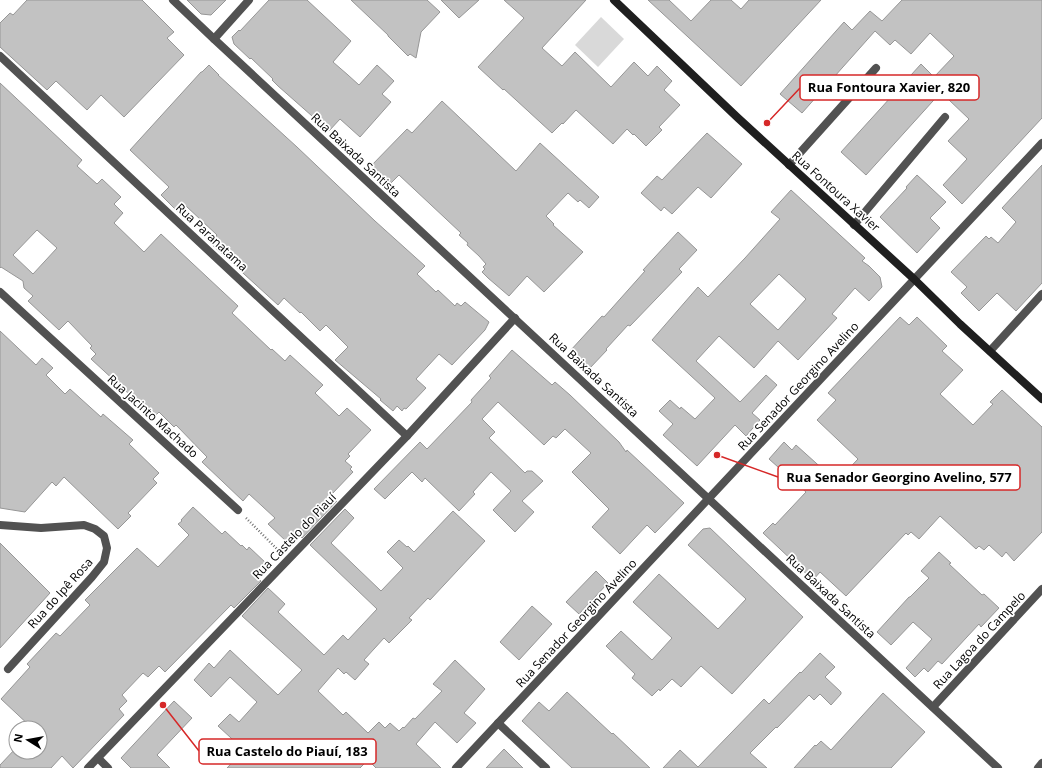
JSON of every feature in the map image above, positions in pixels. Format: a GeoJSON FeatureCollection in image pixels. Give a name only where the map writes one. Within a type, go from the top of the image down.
{"type":"FeatureCollection","features":[{"type":"Feature","properties":{"kind":"main road","name":"Rua Fontoura Xavier"},"geometry":{"type":"LineString","coordinates":[[614,0],[738,118],[914,279],[1042,399]]}},
{"type":"Feature","properties":{"kind":"street","name":"Rua Baixada Santista"},"geometry":{"type":"LineString","coordinates":[[173,0],[998,768]]}},
{"type":"Feature","properties":{"kind":"street"},"geometry":{"type":"LineString","coordinates":[[214,39],[249,0]]}},
{"type":"Feature","properties":{"kind":"street","name":"Rua Paranatama"},"geometry":{"type":"LineString","coordinates":[[0,56],[407,436]]}},
{"type":"Feature","properties":{"kind":"street"},"geometry":{"type":"LineString","coordinates":[[789,165],[876,68]]}},
{"type":"Feature","properties":{"kind":"street"},"geometry":{"type":"LineString","coordinates":[[854,225],[945,117]]}},
{"type":"Feature","properties":{"kind":"street","name":"Rua Senador Georgino Avelino"},"geometry":{"type":"LineString","coordinates":[[456,768],[1042,143]]}},
{"type":"Feature","properties":{"kind":"street","name":"Rua Jacinto Machado"},"geometry":{"type":"LineString","coordinates":[[0,292],[238,510]]}},
{"type":"Feature","properties":{"kind":"street"},"geometry":{"type":"LineString","coordinates":[[990,351],[1042,294]]}},
{"type":"Feature","properties":{"kind":"street","name":"Rua Castelo do Piauí"},"geometry":{"type":"LineString","coordinates":[[88,768],[407,436],[515,318]]}},
{"type":"Feature","properties":{"kind":"street","name":"Rua do Ipê Rosa"},"geometry":{"type":"LineString","coordinates":[[0,526],[41,528],[84,525],[95,529],[104,536],[107,548],[104,562],[92,577],[8,669]]}},
{"type":"Feature","properties":{"kind":"street","name":"Rua Lagoa do Campelo"},"geometry":{"type":"LineString","coordinates":[[933,707],[1042,589]]}},
{"type":"Feature","properties":{"kind":"street"},"geometry":{"type":"LineString","coordinates":[[498,723],[546,768]]}},
{"type":"Feature","properties":{"kind":"street"},"geometry":{"type":"LineString","coordinates":[[98,758],[108,768]]}},
{"type":"Feature","properties":{"kind":"street"},"geometry":{"type":"LineString","coordinates":[[1038,768],[1042,763]]}},
{"type":"Feature","properties":{"kind":"path"},"geometry":{"type":"LineString","coordinates":[[238,510],[288,560]]}},
{"type":"Feature","properties":{"kind":"shaded area"},"geometry":{"type":"Polygon","coordinates":[[[601,17],[624,39],[598,67],[575,45],[601,17]]]}},
{"type":"Feature","properties":{"kind":"building"},"geometry":{"type":"Polygon","coordinates":[[[27,0],[142,0],[174,32],[167,38],[184,55],[124,117],[101,95],[87,110],[56,81],[47,90],[0,47],[0,23],[10,13],[13,15],[27,0]]]}},
{"type":"Feature","properties":{"kind":"building"},"geometry":{"type":"Polygon","coordinates":[[[187,0],[226,0],[211,15],[201,14],[187,0]]]}},
{"type":"Feature","properties":{"kind":"building"},"geometry":{"type":"Polygon","coordinates":[[[269,0],[307,0],[351,41],[333,62],[359,85],[377,65],[394,81],[382,94],[391,102],[360,137],[340,119],[329,131],[278,86],[272,80],[273,79],[251,58],[250,59],[234,44],[232,37],[239,30],[240,31],[269,0]]]}},
{"type":"Feature","properties":{"kind":"building"},"geometry":{"type":"Polygon","coordinates":[[[351,0],[427,0],[440,12],[421,32],[416,58],[410,54],[408,56],[351,0]]]}},
{"type":"Feature","properties":{"kind":"building"},"geometry":{"type":"Polygon","coordinates":[[[441,0],[479,0],[459,18],[441,0]]]}},
{"type":"Feature","properties":{"kind":"building"},"geometry":{"type":"Polygon","coordinates":[[[504,0],[586,0],[542,48],[562,66],[575,52],[611,87],[634,62],[648,76],[657,66],[672,81],[664,90],[680,105],[659,127],[662,130],[646,146],[627,129],[613,144],[576,110],[552,133],[478,67],[524,18],[504,0]]]}},
{"type":"Feature","properties":{"kind":"building"},"geometry":{"type":"Polygon","coordinates":[[[648,0],[669,0],[691,21],[711,0],[731,0],[741,9],[749,0],[821,0],[741,86],[648,0]]]}},
{"type":"Feature","properties":{"kind":"building"},"geometry":{"type":"Polygon","coordinates":[[[902,0],[1042,0],[1042,118],[962,204],[943,185],[967,159],[948,141],[969,119],[948,99],[942,91],[866,175],[841,152],[921,64],[934,77],[954,56],[930,33],[911,54],[895,40],[890,45],[875,31],[802,113],[780,94],[844,22],[852,30],[870,11],[882,21],[902,0]]]}},
{"type":"Feature","properties":{"kind":"building"},"geometry":{"type":"Polygon","coordinates":[[[209,65],[425,266],[417,274],[436,292],[438,290],[455,306],[457,303],[461,306],[465,302],[489,322],[485,330],[452,365],[439,354],[416,379],[426,388],[406,409],[404,408],[402,411],[397,406],[393,411],[335,360],[348,347],[326,325],[320,331],[284,298],[278,305],[210,243],[217,235],[186,206],[180,214],[161,195],[169,187],[130,150],[209,65]]]}},
{"type":"Feature","properties":{"kind":"building"},"geometry":{"type":"Polygon","coordinates":[[[0,83],[82,160],[77,166],[97,184],[102,179],[121,197],[114,204],[123,213],[114,223],[144,252],[161,234],[238,306],[232,313],[271,350],[272,349],[285,361],[290,355],[323,385],[315,393],[339,416],[347,408],[371,430],[348,454],[350,456],[345,461],[352,467],[350,469],[353,472],[331,495],[337,501],[302,538],[296,532],[287,542],[268,524],[275,518],[249,494],[243,501],[202,462],[207,457],[176,425],[174,427],[159,412],[154,417],[91,359],[96,354],[90,348],[92,346],[68,321],[59,330],[28,301],[33,296],[24,288],[23,281],[1,267],[0,268],[0,83]],[[37,230],[13,255],[33,274],[57,248],[37,230]]]}},
{"type":"Feature","properties":{"kind":"building"},"geometry":{"type":"Polygon","coordinates":[[[442,101],[516,171],[540,143],[599,197],[589,208],[580,200],[578,202],[568,193],[546,216],[554,224],[553,225],[583,252],[544,292],[527,276],[509,296],[482,272],[485,269],[483,267],[486,264],[467,245],[468,243],[459,235],[461,233],[399,175],[389,185],[370,167],[407,129],[412,133],[442,101]]]}},
{"type":"Feature","properties":{"kind":"building"},"geometry":{"type":"Polygon","coordinates":[[[707,133],[742,164],[711,198],[698,187],[672,214],[664,207],[661,211],[641,193],[657,176],[662,180],[707,133]]]}},
{"type":"Feature","properties":{"kind":"building"},"geometry":{"type":"Polygon","coordinates":[[[1042,165],[1042,283],[1016,311],[997,293],[979,311],[961,293],[967,287],[951,272],[986,236],[989,239],[991,237],[998,243],[1016,222],[1002,208],[1042,165]]]}},
{"type":"Feature","properties":{"kind":"building"},"geometry":{"type":"Polygon","coordinates":[[[917,175],[946,202],[930,218],[940,228],[917,253],[880,217],[917,175]]]}},
{"type":"Feature","properties":{"kind":"building"},"geometry":{"type":"Polygon","coordinates":[[[791,190],[865,258],[862,261],[880,277],[882,287],[869,301],[855,288],[832,314],[837,318],[798,360],[778,341],[754,368],[719,336],[696,361],[740,402],[766,375],[777,385],[752,413],[760,420],[746,436],[735,425],[697,466],[663,435],[673,424],[659,411],[670,400],[695,419],[715,398],[652,340],[698,287],[708,297],[745,258],[780,219],[771,212],[791,190]],[[779,274],[750,304],[778,330],[806,299],[779,274]]]}},
{"type":"Feature","properties":{"kind":"building"},"geometry":{"type":"Polygon","coordinates":[[[678,232],[697,250],[679,269],[682,272],[630,326],[628,325],[589,369],[570,351],[602,316],[604,317],[645,271],[643,270],[678,232]]]}},
{"type":"Feature","properties":{"kind":"building"},"geometry":{"type":"Polygon","coordinates":[[[900,317],[909,325],[917,317],[947,346],[942,351],[963,370],[940,394],[973,425],[993,404],[990,402],[1002,390],[1042,427],[1042,532],[1014,561],[1006,552],[1002,557],[989,545],[984,550],[979,546],[976,549],[940,516],[919,539],[911,532],[908,535],[906,533],[846,596],[820,572],[813,580],[763,533],[773,523],[775,525],[806,492],[769,459],[784,442],[792,450],[796,445],[826,472],[828,470],[838,480],[858,459],[817,420],[836,400],[828,393],[900,317]]]}},
{"type":"Feature","properties":{"kind":"building"},"geometry":{"type":"Polygon","coordinates":[[[0,331],[36,365],[42,358],[53,368],[46,375],[65,394],[70,389],[101,417],[103,414],[133,440],[129,444],[159,473],[153,479],[157,483],[128,513],[131,516],[118,529],[64,477],[56,486],[52,482],[25,512],[0,508],[0,331]]]}},
{"type":"Feature","properties":{"kind":"building"},"geometry":{"type":"Polygon","coordinates":[[[512,350],[552,385],[555,382],[570,395],[619,442],[626,452],[627,450],[684,503],[655,533],[647,525],[620,554],[592,527],[609,509],[572,472],[591,453],[565,429],[556,438],[553,436],[544,445],[498,402],[482,419],[495,432],[489,438],[525,473],[527,471],[532,471],[543,481],[522,501],[534,512],[515,532],[493,510],[511,491],[491,472],[473,492],[475,494],[459,511],[425,478],[422,482],[412,472],[385,499],[374,489],[420,442],[427,449],[472,402],[471,400],[491,378],[489,376],[512,350]]]}},
{"type":"Feature","properties":{"kind":"building"},"geometry":{"type":"Polygon","coordinates":[[[193,507],[222,534],[225,531],[247,550],[249,547],[267,564],[256,577],[261,581],[234,608],[231,605],[165,672],[159,666],[148,677],[143,673],[122,695],[127,701],[119,709],[124,715],[73,768],[62,756],[51,768],[0,768],[0,765],[8,756],[8,760],[48,760],[48,720],[23,720],[1,699],[30,667],[27,664],[56,633],[60,636],[90,605],[85,600],[137,548],[158,567],[189,535],[178,524],[182,521],[181,520],[193,507]]]}},
{"type":"Feature","properties":{"kind":"building"},"geometry":{"type":"Polygon","coordinates":[[[345,509],[354,518],[331,543],[381,591],[403,568],[387,552],[399,540],[414,552],[453,511],[485,541],[430,600],[428,598],[409,618],[412,620],[389,643],[384,638],[364,660],[369,664],[355,680],[346,672],[344,674],[338,668],[318,691],[343,715],[346,712],[368,733],[379,722],[385,728],[390,723],[399,731],[403,727],[404,728],[413,718],[415,719],[442,691],[433,684],[455,660],[485,689],[464,713],[476,723],[457,743],[435,722],[416,744],[441,768],[376,768],[368,760],[360,768],[227,768],[244,750],[218,726],[230,714],[239,722],[257,702],[230,677],[211,697],[194,680],[209,663],[214,668],[230,650],[278,695],[302,670],[242,616],[268,588],[285,604],[278,612],[324,655],[343,635],[348,640],[377,609],[310,545],[345,509]]]}},
{"type":"Feature","properties":{"kind":"building"},"geometry":{"type":"Polygon","coordinates":[[[710,528],[803,617],[732,694],[701,666],[681,687],[672,679],[660,691],[659,689],[652,696],[632,678],[635,674],[606,646],[621,631],[652,660],[672,638],[633,602],[659,574],[718,629],[746,599],[688,545],[703,529],[710,528]]]}},
{"type":"Feature","properties":{"kind":"building"},"geometry":{"type":"Polygon","coordinates":[[[0,543],[50,593],[0,648],[0,543]]]}},
{"type":"Feature","properties":{"kind":"building"},"geometry":{"type":"Polygon","coordinates":[[[939,552],[951,563],[949,564],[982,595],[984,594],[999,608],[981,627],[979,624],[942,664],[938,661],[928,672],[924,668],[915,677],[906,668],[932,639],[913,622],[891,645],[877,632],[909,597],[929,578],[921,571],[939,552]]]}},
{"type":"Feature","properties":{"kind":"building"},"geometry":{"type":"Polygon","coordinates":[[[596,571],[608,583],[579,614],[566,602],[596,571]]]}},
{"type":"Feature","properties":{"kind":"building"},"geometry":{"type":"Polygon","coordinates":[[[532,606],[552,624],[519,660],[500,642],[532,606]]]}},
{"type":"Feature","properties":{"kind":"building"},"geometry":{"type":"Polygon","coordinates":[[[820,653],[835,667],[825,677],[841,692],[841,694],[831,705],[820,694],[814,700],[809,695],[750,753],[767,768],[663,768],[680,750],[698,767],[764,699],[769,704],[820,653]]]}},
{"type":"Feature","properties":{"kind":"building"},"geometry":{"type":"Polygon","coordinates":[[[567,692],[650,768],[572,768],[522,721],[539,702],[549,711],[567,692]]]}},
{"type":"Feature","properties":{"kind":"building"},"geometry":{"type":"Polygon","coordinates":[[[883,693],[925,732],[891,768],[794,768],[815,745],[816,746],[821,741],[831,750],[883,693]]]}},
{"type":"Feature","properties":{"kind":"building"},"geometry":{"type":"Polygon","coordinates":[[[174,701],[192,718],[157,755],[170,768],[131,768],[121,758],[174,701]]]}},
{"type":"Feature","properties":{"kind":"building"},"geometry":{"type":"Polygon","coordinates":[[[504,749],[523,768],[486,768],[504,749]]]}},
{"type":"Feature","properties":{"kind":"place","name":"Rua Fontoura Xavier, 820"},"geometry":{"type":"Point","coordinates":[767,123]}},
{"type":"Feature","properties":{"kind":"place","name":"Rua Senador Georgino Avelino, 577"},"geometry":{"type":"Point","coordinates":[717,455]}},
{"type":"Feature","properties":{"kind":"place","name":"Rua Castelo do Piauí, 183"},"geometry":{"type":"Point","coordinates":[163,705]}}]}
